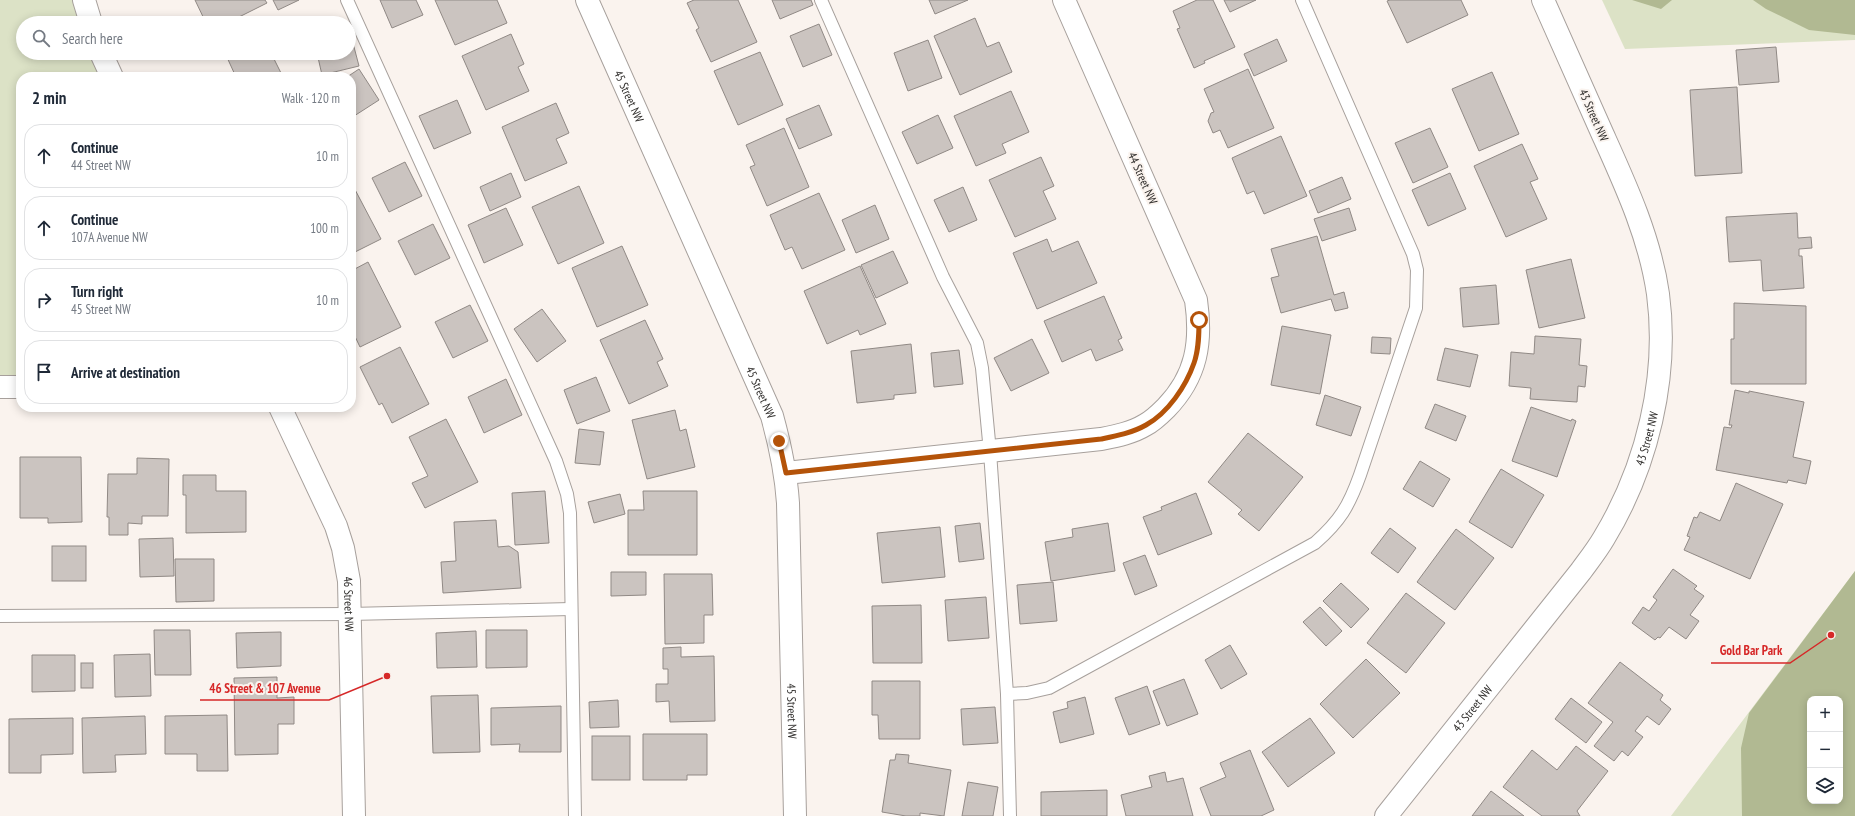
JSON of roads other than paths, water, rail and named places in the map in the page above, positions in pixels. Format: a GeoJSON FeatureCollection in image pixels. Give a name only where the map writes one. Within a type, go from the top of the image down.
{"type":"FeatureCollection","features":[{"type":"Feature","properties":{"kind":"street"},"geometry":{"type":"LineString","coordinates":[[84,0],[89,16]]}},
{"type":"Feature","properties":{"kind":"street","name":"45 Street NW"},"geometry":{"type":"LineString","coordinates":[[587,0],[772,416],[786,473],[795,816]]}},
{"type":"Feature","properties":{"kind":"street","name":"44 Street NW"},"geometry":{"type":"LineString","coordinates":[[786,473],[1101,439],[1126,433],[1146,425],[1175,398],[1185,383],[1195,362],[1198,340],[1199,320],[1196,300],[1064,0]]}},
{"type":"Feature","properties":{"kind":"street","name":"43 Street NW"},"geometry":{"type":"LineString","coordinates":[[1386,816],[1581,571],[1604,538],[1637,468],[1656,396],[1660,361],[1661,326],[1658,293],[1649,253],[1627,188],[1543,0]]}},
{"type":"Feature","properties":{"kind":"street"},"geometry":{"type":"LineString","coordinates":[[104,60],[110,72]]}},
{"type":"Feature","properties":{"kind":"street"},"geometry":{"type":"LineString","coordinates":[[0,388],[16,387]]}},
{"type":"Feature","properties":{"kind":"street","name":"46 Street NW"},"geometry":{"type":"LineString","coordinates":[[282,412],[336,526],[343,548],[349,582],[354,816]]}},
{"type":"Feature","properties":{"kind":"lane"},"geometry":{"type":"LineString","coordinates":[[347,0],[354,16]]}},
{"type":"Feature","properties":{"kind":"lane"},"geometry":{"type":"LineString","coordinates":[[821,0],[943,277],[977,343],[982,368],[990,452],[1007,694],[1010,816]]}},
{"type":"Feature","properties":{"kind":"lane"},"geometry":{"type":"LineString","coordinates":[[1007,694],[1027,693],[1049,688],[1315,543],[1335,524],[1352,497],[1416,308],[1417,270],[1413,254],[1302,0]]}},
{"type":"Feature","properties":{"kind":"lane"},"geometry":{"type":"LineString","coordinates":[[356,20],[558,467],[567,494],[570,513],[575,816]]}},
{"type":"Feature","properties":{"kind":"lane"},"geometry":{"type":"LineString","coordinates":[[0,616],[349,614],[571,609]]}},
{"type":"Feature","properties":{"kind":"place","name":"Gold Bar Park"},"geometry":{"type":"Point","coordinates":[1831,635]}},
{"type":"Feature","properties":{"kind":"place","name":"46 Street & 107 Avenue"},"geometry":{"type":"Point","coordinates":[387,676]}}]}
